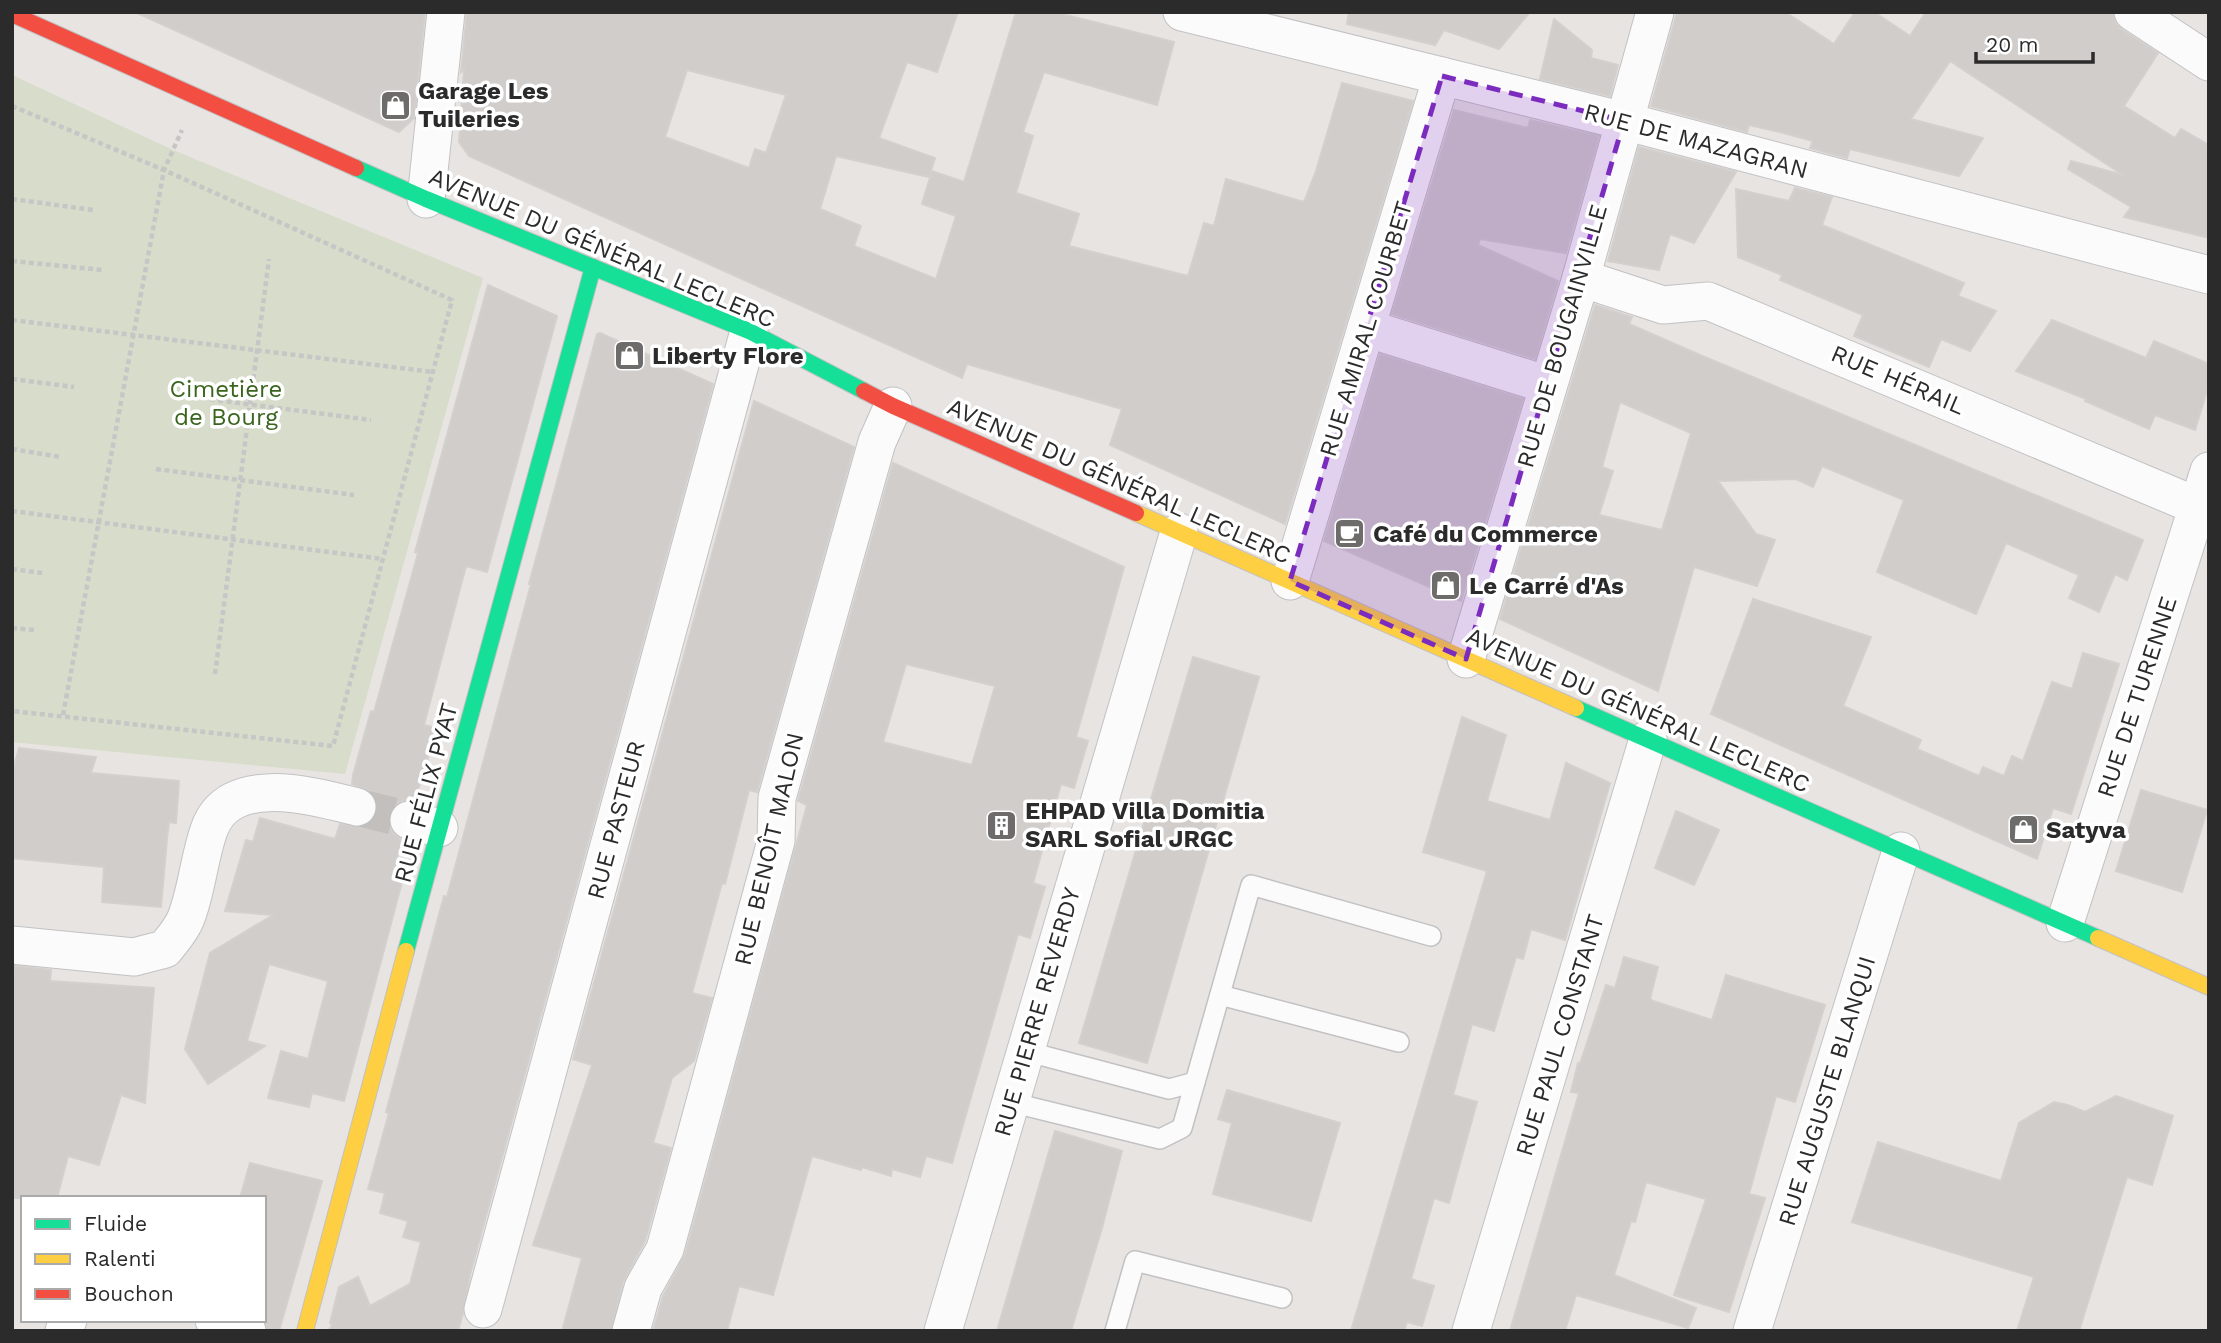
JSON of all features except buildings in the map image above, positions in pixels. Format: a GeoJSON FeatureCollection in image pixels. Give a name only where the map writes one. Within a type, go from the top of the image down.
{"type":"FeatureCollection","features":[{"type":"Feature","properties":{"kind":"main road","name":"AVENUE DU GÉNÉRAL LECLERC"},"geometry":{"type":"LineString","coordinates":[[12,14],[426,200],[748,331],[894,406],[2209,987]]}},
{"type":"Feature","properties":{"kind":"main road","name":"RUE FÉLIX PYAT"},"geometry":{"type":"LineString","coordinates":[[305,1331],[424,824],[593,267]]}},
{"type":"Feature","properties":{"kind":"street"},"geometry":{"type":"LineString","coordinates":[[426,200],[446,12]]}},
{"type":"Feature","properties":{"kind":"street","name":"RUE DE MAZAGRAN"},"geometry":{"type":"LineString","coordinates":[[1182,12],[1624,121],[2209,275]]}},
{"type":"Feature","properties":{"kind":"street","name":"RUE DE BOUGAINVILLE"},"geometry":{"type":"LineString","coordinates":[[1466,659],[1581,278],[1655,12]]}},
{"type":"Feature","properties":{"kind":"street"},"geometry":{"type":"LineString","coordinates":[[2133,12],[2209,62]]}},
{"type":"Feature","properties":{"kind":"street","name":"RUE AMIRAL COURBET"},"geometry":{"type":"LineString","coordinates":[[1290,581],[1442,76]]}},
{"type":"Feature","properties":{"kind":"street","name":"RUE HÉRAIL"},"geometry":{"type":"LineString","coordinates":[[1581,278],[1663,305],[1708,300],[2203,509]]}},
{"type":"Feature","properties":{"kind":"street"},"geometry":{"type":"LineString","coordinates":[[1366,328],[1548,385]]}},
{"type":"Feature","properties":{"kind":"street","name":"RUE PASTEUR"},"geometry":{"type":"LineString","coordinates":[[483,1309],[748,331]]}},
{"type":"Feature","properties":{"kind":"street","name":"RUE BENOÎT MALON"},"geometry":{"type":"LineString","coordinates":[[631,1331],[643,1288],[665,1249],[776,841],[777,798],[877,442],[894,406]]}},
{"type":"Feature","properties":{"kind":"street","name":"RUE DE TURENNE"},"geometry":{"type":"LineString","coordinates":[[2065,923],[2203,509],[2209,471]]}},
{"type":"Feature","properties":{"kind":"street","name":"RUE PIERRE REVERDY"},"geometry":{"type":"LineString","coordinates":[[943,1331],[1179,532]]}},
{"type":"Feature","properties":{"kind":"street","name":"RUE PAUL CONSTANT"},"geometry":{"type":"LineString","coordinates":[[1471,1331],[1648,739]]}},
{"type":"Feature","properties":{"kind":"street"},"geometry":{"type":"LineString","coordinates":[[12,945],[134,957],[165,950],[186,920],[209,827],[229,800],[261,792],[316,796],[357,807]]}},
{"type":"Feature","properties":{"kind":"street","name":"RUE AUGUSTE BLANQUI"},"geometry":{"type":"LineString","coordinates":[[1752,1331],[1901,851]]}},
{"type":"Feature","properties":{"kind":"street"},"geometry":{"type":"LineString","coordinates":[[220,1322],[247,1331]]}},
{"type":"Feature","properties":{"kind":"lane"},"geometry":{"type":"LineString","coordinates":[[1010,1102],[1160,1139],[1182,1128],[1251,885],[1432,936]]}},
{"type":"Feature","properties":{"kind":"lane"},"geometry":{"type":"LineString","coordinates":[[1220,995],[1399,1042]]}},
{"type":"Feature","properties":{"kind":"lane"},"geometry":{"type":"LineString","coordinates":[[1025,1051],[1169,1089],[1195,1082]]}},
{"type":"Feature","properties":{"kind":"lane"},"geometry":{"type":"LineString","coordinates":[[1115,1331],[1135,1261],[1282,1298]]}},
{"type":"Feature","properties":{"kind":"path"},"geometry":{"type":"LineString","coordinates":[[63,715],[164,170],[196,97]]}},
{"type":"Feature","properties":{"kind":"path"},"geometry":{"type":"LineString","coordinates":[[12,106],[164,170],[453,300],[333,746],[12,710]]}},
{"type":"Feature","properties":{"kind":"path"},"geometry":{"type":"LineString","coordinates":[[12,199],[93,210]]}},
{"type":"Feature","properties":{"kind":"path"},"geometry":{"type":"LineString","coordinates":[[215,674],[269,259]]}},
{"type":"Feature","properties":{"kind":"path"},"geometry":{"type":"LineString","coordinates":[[12,261],[102,270]]}},
{"type":"Feature","properties":{"kind":"path"},"geometry":{"type":"LineString","coordinates":[[12,320],[433,373]]}},
{"type":"Feature","properties":{"kind":"path"},"geometry":{"type":"LineString","coordinates":[[12,379],[74,387]]}},
{"type":"Feature","properties":{"kind":"path"},"geometry":{"type":"LineString","coordinates":[[176,395],[371,420]]}},
{"type":"Feature","properties":{"kind":"path"},"geometry":{"type":"LineString","coordinates":[[12,449],[61,457]]}},
{"type":"Feature","properties":{"kind":"path"},"geometry":{"type":"LineString","coordinates":[[156,469],[354,495]]}},
{"type":"Feature","properties":{"kind":"path"},"geometry":{"type":"LineString","coordinates":[[12,511],[383,559]]}},
{"type":"Feature","properties":{"kind":"path"},"geometry":{"type":"LineString","coordinates":[[12,569],[42,573]]}},
{"type":"Feature","properties":{"kind":"path"},"geometry":{"type":"LineString","coordinates":[[12,628],[34,630]]}},
{"type":"Feature","properties":{"kind":"highlighted area"},"geometry":{"type":"Polygon","coordinates":[[[1442,76],[1624,121],[1466,659],[1290,581],[1442,76]]]}},
{"type":"Feature","properties":{"kind":"green space","name":"Cimetière de Bourg"},"geometry":{"type":"Polygon","coordinates":[[[12,75],[173,150],[483,278],[345,774],[12,742],[12,75]]]}},
{"type":"Feature","properties":{"kind":"tunnel"},"geometry":{"type":"LineString","coordinates":[[357,807],[409,820]]}},
{"type":"Feature","properties":{"kind":"traffic: fast"},"geometry":{"type":"LineString","coordinates":[[356,168],[749,331],[864,391]]}},
{"type":"Feature","properties":{"kind":"traffic: fast"},"geometry":{"type":"LineString","coordinates":[[406,951],[593,267]]}},
{"type":"Feature","properties":{"kind":"traffic: fast"},"geometry":{"type":"LineString","coordinates":[[1576,708],[2098,938]]}},
{"type":"Feature","properties":{"kind":"traffic: slow"},"geometry":{"type":"LineString","coordinates":[[1136,513],[1576,708]]}},
{"type":"Feature","properties":{"kind":"traffic: slow"},"geometry":{"type":"LineString","coordinates":[[2098,938],[2209,987]]}},
{"type":"Feature","properties":{"kind":"traffic: slow"},"geometry":{"type":"LineString","coordinates":[[305,1331],[406,951]]}},
{"type":"Feature","properties":{"kind":"traffic: jam"},"geometry":{"type":"LineString","coordinates":[[12,14],[356,168]]}},
{"type":"Feature","properties":{"kind":"traffic: jam"},"geometry":{"type":"LineString","coordinates":[[864,391],[1136,513]]}},
{"type":"Feature","properties":{"kind":"place","name":"Garage Les Tuileries"},"geometry":{"type":"Point","coordinates":[395,105]}},
{"type":"Feature","properties":{"kind":"place","name":"Liberty Flore"},"geometry":{"type":"Point","coordinates":[629,356]}},
{"type":"Feature","properties":{"kind":"place","name":"Café du Commerce"},"geometry":{"type":"Point","coordinates":[1350,534]}},
{"type":"Feature","properties":{"kind":"place","name":"Le Carré d'As"},"geometry":{"type":"Point","coordinates":[1446,586]}},
{"type":"Feature","properties":{"kind":"place","name":"EHPAD Villa Domitia SARL Sofial JRGC"},"geometry":{"type":"Point","coordinates":[1002,825]}},
{"type":"Feature","properties":{"kind":"place","name":"Satyva"},"geometry":{"type":"Point","coordinates":[2023,830]}}]}
